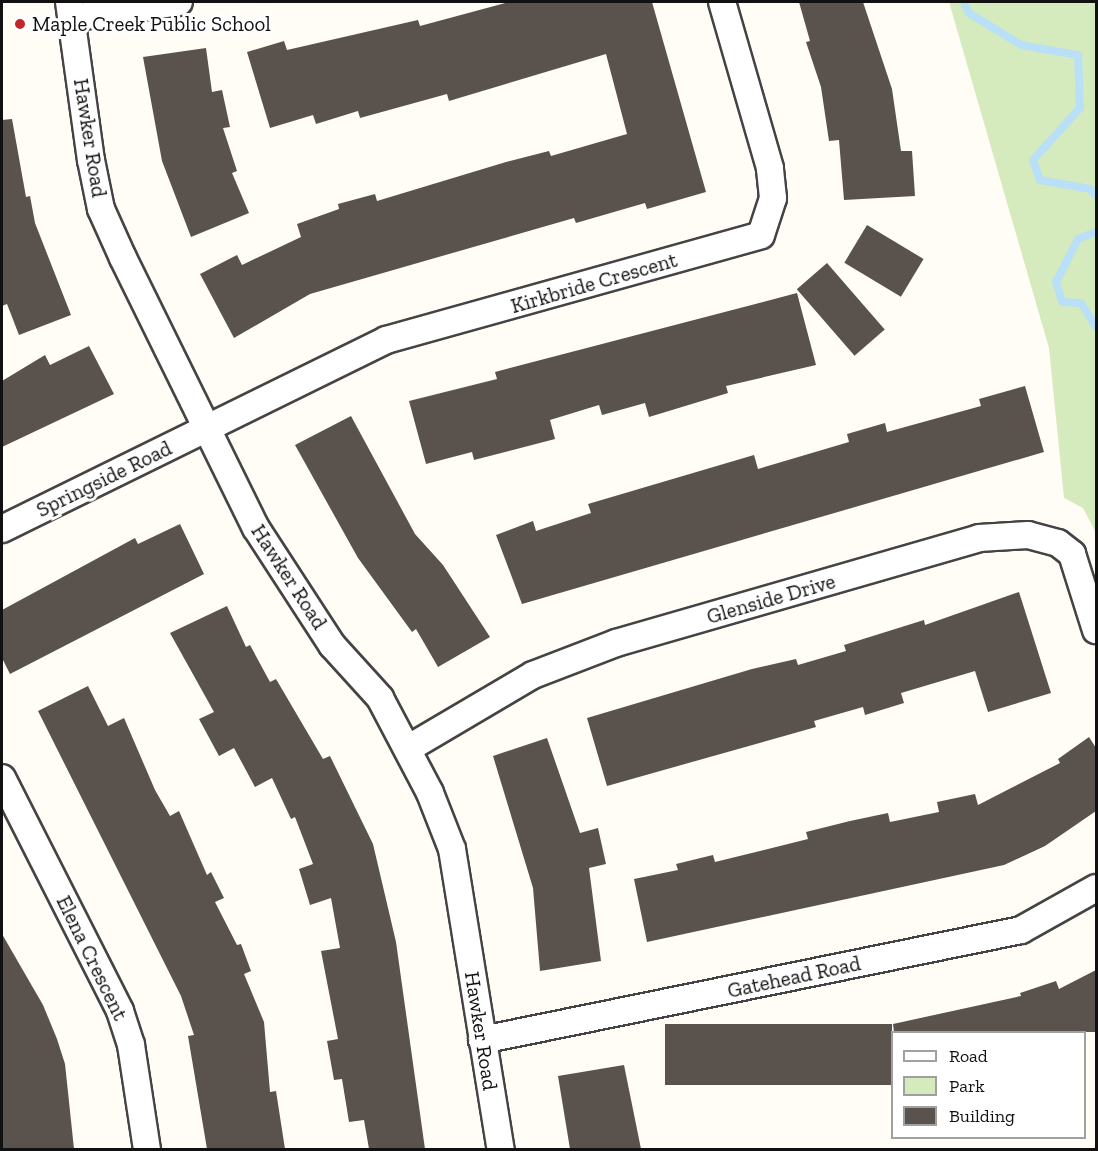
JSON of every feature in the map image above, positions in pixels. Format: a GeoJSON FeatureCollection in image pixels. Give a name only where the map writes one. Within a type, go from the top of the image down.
{"type":"FeatureCollection","features":[{"type":"Feature","properties":{"kind":"street"},"geometry":{"type":"LineString","coordinates":[[70,10],[180,2]]}},
{"type":"Feature","properties":{"kind":"street","name":"Kirkbride Crescent"},"geometry":{"type":"LineString","coordinates":[[205,427],[386,340],[761,235],[773,198],[770,168],[722,2]]}},
{"type":"Feature","properties":{"kind":"street","name":"Hawker Road"},"geometry":{"type":"LineString","coordinates":[[70,10],[101,209],[256,528],[332,645],[380,698],[409,748],[452,849],[501,1149]]}},
{"type":"Feature","properties":{"kind":"street","name":"Springside Road"},"geometry":{"type":"LineString","coordinates":[[2,529],[205,427]]}},
{"type":"Feature","properties":{"kind":"street","name":"Glenside Drive"},"geometry":{"type":"LineString","coordinates":[[409,748],[533,675],[616,643],[979,538],[1028,535],[1058,543],[1072,554],[1096,630]]}},
{"type":"Feature","properties":{"kind":"street","name":"Elena Crescent"},"geometry":{"type":"LineString","coordinates":[[2,778],[120,1011],[131,1045],[147,1149]]}},
{"type":"Feature","properties":{"kind":"street","name":"Gatehead Road"},"geometry":{"type":"LineString","coordinates":[[482,1040],[1021,930],[1096,888]]}},
{"type":"Feature","properties":{"kind":"green space"},"geometry":{"type":"Polygon","coordinates":[[[949,2],[1096,2],[1096,533],[1083,508],[1064,498],[1049,348],[949,2]]]}},
{"type":"Feature","properties":{"kind":"building"},"geometry":{"type":"Polygon","coordinates":[[[509,2],[652,2],[706,192],[647,209],[645,203],[576,223],[574,218],[310,294],[234,338],[200,274],[237,255],[242,265],[301,237],[297,224],[339,209],[338,204],[375,194],[377,201],[506,162],[549,151],[551,156],[627,134],[606,54],[449,101],[447,94],[360,118],[358,111],[316,124],[313,115],[270,128],[247,52],[284,41],[287,50],[418,20],[420,26],[509,2]]]}},
{"type":"Feature","properties":{"kind":"building"},"geometry":{"type":"Polygon","coordinates":[[[799,2],[863,2],[892,89],[901,151],[912,151],[915,196],[844,200],[839,140],[829,141],[821,87],[806,42],[810,41],[799,2]]]}},
{"type":"Feature","properties":{"kind":"building"},"geometry":{"type":"Polygon","coordinates":[[[206,48],[212,92],[222,90],[230,127],[223,128],[237,171],[232,173],[249,213],[191,237],[162,161],[143,57],[206,48]]]}},
{"type":"Feature","properties":{"kind":"building"},"geometry":{"type":"Polygon","coordinates":[[[12,119],[26,197],[30,196],[35,223],[71,315],[19,335],[7,304],[2,306],[2,120],[12,119]]]}},
{"type":"Feature","properties":{"kind":"building"},"geometry":{"type":"Polygon","coordinates":[[[867,225],[924,259],[901,297],[844,263],[867,225]]]}},
{"type":"Feature","properties":{"kind":"building"},"geometry":{"type":"Polygon","coordinates":[[[827,263],[885,329],[855,356],[797,289],[827,263]]]}},
{"type":"Feature","properties":{"kind":"building"},"geometry":{"type":"Polygon","coordinates":[[[797,293],[816,365],[726,386],[728,393],[649,417],[645,403],[602,415],[599,405],[550,420],[555,439],[474,460],[472,452],[426,464],[409,401],[497,379],[495,372],[797,293]]]}},
{"type":"Feature","properties":{"kind":"building"},"geometry":{"type":"Polygon","coordinates":[[[89,346],[114,394],[2,447],[2,381],[45,355],[50,365],[89,346]]]}},
{"type":"Feature","properties":{"kind":"building"},"geometry":{"type":"Polygon","coordinates":[[[1025,386],[1044,452],[522,604],[496,535],[533,521],[536,531],[591,513],[588,504],[754,455],[758,469],[849,442],[847,434],[885,423],[887,432],[981,406],[979,399],[1025,386]]]}},
{"type":"Feature","properties":{"kind":"building"},"geometry":{"type":"Polygon","coordinates":[[[351,416],[415,534],[443,565],[490,637],[438,667],[416,629],[412,632],[358,558],[295,445],[351,416]]]}},
{"type":"Feature","properties":{"kind":"building"},"geometry":{"type":"Polygon","coordinates":[[[180,524],[204,574],[10,674],[2,658],[2,610],[135,538],[138,544],[180,524]]]}},
{"type":"Feature","properties":{"kind":"building"},"geometry":{"type":"Polygon","coordinates":[[[1019,592],[1051,693],[988,712],[975,671],[901,693],[904,703],[865,715],[863,707],[814,721],[816,727],[607,786],[587,718],[752,669],[796,659],[798,665],[846,651],[844,645],[924,620],[925,625],[1019,592]]]}},
{"type":"Feature","properties":{"kind":"building"},"geometry":{"type":"Polygon","coordinates":[[[227,606],[246,647],[250,645],[270,682],[276,679],[323,759],[330,756],[373,844],[396,942],[425,1149],[369,1149],[364,1120],[349,1122],[342,1079],[334,1080],[327,1041],[338,1039],[321,951],[340,948],[331,898],[310,905],[299,869],[313,864],[295,817],[291,819],[272,778],[255,787],[234,748],[219,756],[199,719],[214,712],[170,633],[227,606]]]}},
{"type":"Feature","properties":{"kind":"building"},"geometry":{"type":"Polygon","coordinates":[[[88,686],[108,726],[124,718],[155,790],[170,816],[179,811],[207,875],[211,872],[224,898],[215,902],[237,945],[241,944],[251,971],[244,974],[264,1022],[270,1092],[276,1091],[285,1149],[207,1149],[188,1036],[194,1035],[181,996],[38,711],[88,686]]]}},
{"type":"Feature","properties":{"kind":"building"},"geometry":{"type":"Polygon","coordinates":[[[1089,737],[1096,748],[1096,811],[1045,846],[1004,865],[647,942],[634,879],[678,870],[676,864],[713,855],[715,862],[808,839],[806,832],[850,821],[888,813],[890,822],[939,812],[937,802],[975,794],[978,805],[1060,763],[1058,759],[1089,737]]]}},
{"type":"Feature","properties":{"kind":"building"},"geometry":{"type":"Polygon","coordinates":[[[547,738],[580,833],[598,828],[606,864],[589,868],[601,961],[540,971],[533,888],[493,756],[547,738]]]}},
{"type":"Feature","properties":{"kind":"building"},"geometry":{"type":"Polygon","coordinates":[[[2,934],[43,1005],[57,1039],[65,1064],[74,1149],[2,1149],[2,934]]]}},
{"type":"Feature","properties":{"kind":"building"},"geometry":{"type":"Polygon","coordinates":[[[1096,970],[1096,1032],[894,1031],[893,1024],[1021,996],[1020,993],[1056,981],[1059,989],[1096,970]]]}},
{"type":"Feature","properties":{"kind":"building"},"geometry":{"type":"Polygon","coordinates":[[[665,1024],[892,1024],[891,1085],[665,1085],[665,1024]]]}},
{"type":"Feature","properties":{"kind":"building"},"geometry":{"type":"Polygon","coordinates":[[[624,1065],[641,1149],[570,1149],[558,1076],[624,1065]]]}},
{"type":"Feature","properties":{"kind":"waterway"},"geometry":{"type":"LineString","coordinates":[[964,2],[969,13],[1021,45],[1078,55],[1080,108],[1033,160],[1040,180],[1090,189],[1096,195]]}},
{"type":"Feature","properties":{"kind":"waterway"},"geometry":{"type":"LineString","coordinates":[[1096,232],[1078,239],[1056,282],[1062,302],[1081,303],[1096,327]]}},
{"type":"Feature","properties":{"kind":"place","name":"Maple Creek Public School"},"geometry":{"type":"Point","coordinates":[20,24]}}]}
